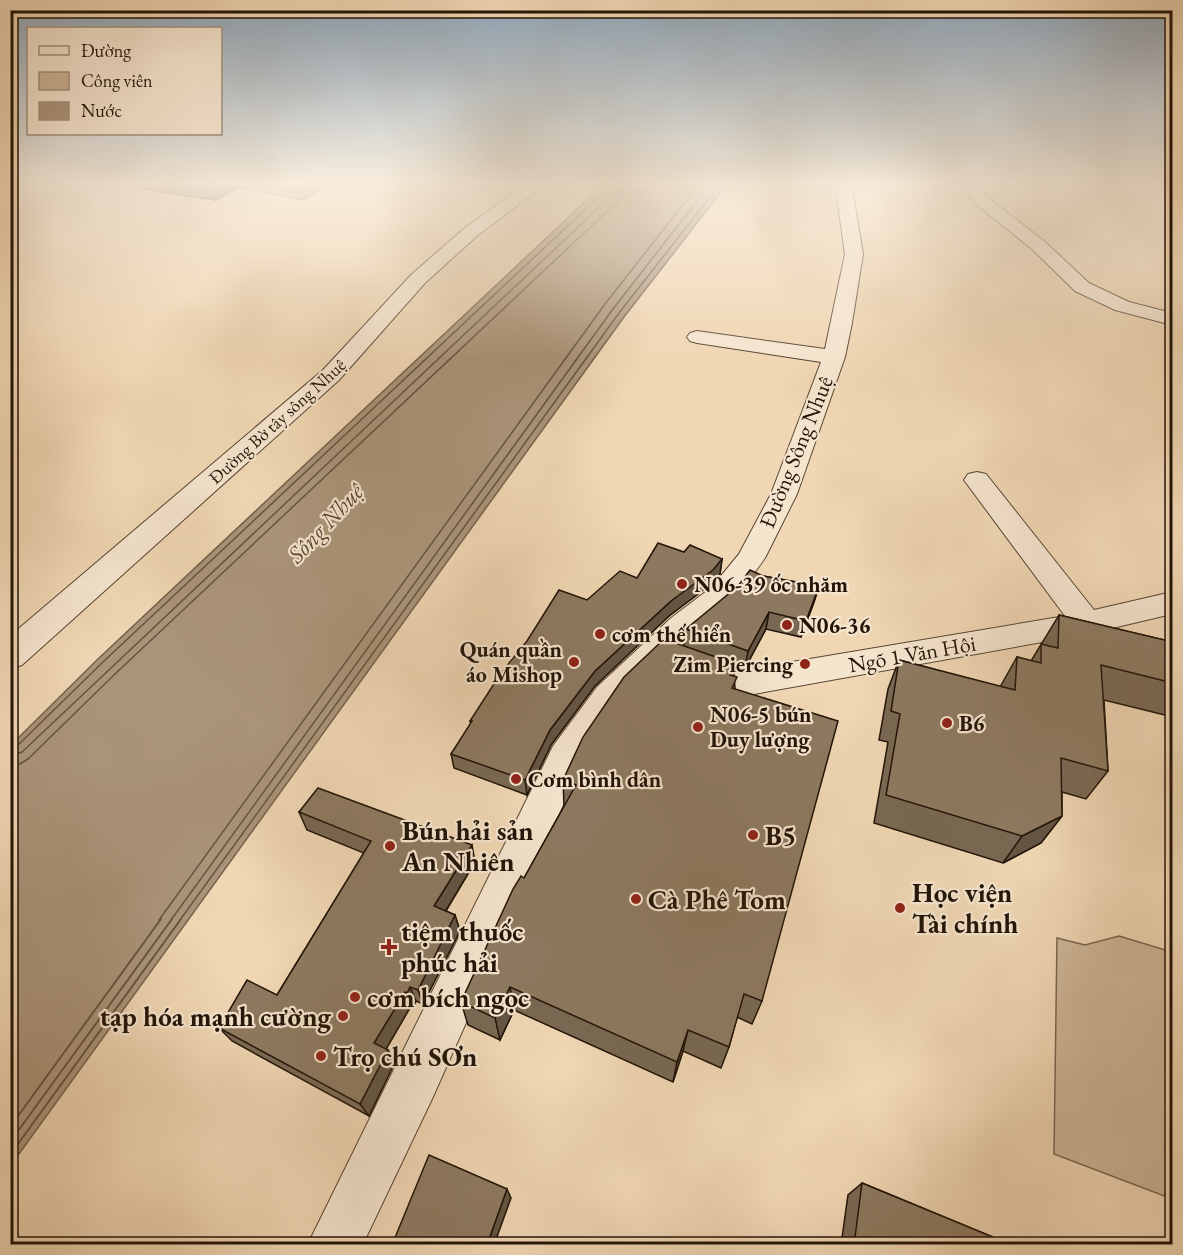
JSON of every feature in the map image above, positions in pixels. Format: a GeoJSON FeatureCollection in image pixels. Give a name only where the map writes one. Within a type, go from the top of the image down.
{"type":"FeatureCollection","features":[{"type":"Feature","properties":{"kind":"street","name":"Đường Bờ tây sông Nhuệ"},"geometry":{"type":"LineString","coordinates":[[10,656],[331,375],[425,272],[460,242]]}},
{"type":"Feature","properties":{"kind":"street","name":"Đường Sông Nhuệ"},"geometry":{"type":"LineString","coordinates":[[335,1245],[415,1082],[566,757],[609,696],[682,626],[723,594],[751,558],[784,494],[834,357],[854,254],[852,242]]}},
{"type":"Feature","properties":{"kind":"street"},"geometry":{"type":"LineString","coordinates":[[1034,242],[1082,287],[1122,306],[1173,319]]}},
{"type":"Feature","properties":{"kind":"street"},"geometry":{"type":"LineString","coordinates":[[697,337],[834,357]]}},
{"type":"Feature","properties":{"kind":"street"},"geometry":{"type":"LineString","coordinates":[[977,480],[1087,623]]}},
{"type":"Feature","properties":{"kind":"street","name":"Ngõ 1 Văn Hội"},"geometry":{"type":"LineString","coordinates":[[655,651],[743,683],[1087,623],[1173,603]]}},
{"type":"Feature","properties":{"kind":"green space"},"geometry":{"type":"Polygon","coordinates":[[[1119,936],[1172,952],[1172,1199],[1054,1154],[1057,938],[1085,945],[1119,936]]]}},
{"type":"Feature","properties":{"kind":"water","name":"Sông Nhuệ"},"geometry":{"type":"Polygon","coordinates":[[[543,242],[683,242],[624,317],[11,1165],[11,745],[99,658],[543,242]]]}},
{"type":"Feature","properties":{"kind":"building"},"geometry":{"type":"Polygon","coordinates":[[[658,543],[684,552],[690,545],[722,559],[713,570],[671,601],[595,671],[550,730],[525,780],[451,754],[501,673],[527,641],[559,590],[587,600],[620,571],[637,578],[658,543]]]}},
{"type":"Feature","properties":{"kind":"building"},"geometry":{"type":"Polygon","coordinates":[[[750,570],[763,576],[819,586],[806,621],[769,612],[748,651],[686,629],[738,586],[750,570]]]}},
{"type":"Feature","properties":{"kind":"building"},"geometry":{"type":"Polygon","coordinates":[[[1059,615],[1173,642],[1173,683],[1101,665],[1108,771],[1061,758],[1062,816],[1022,836],[886,795],[900,714],[891,711],[899,660],[1015,690],[1017,657],[1041,663],[1041,644],[1058,648],[1059,615]]]}},
{"type":"Feature","properties":{"kind":"building"},"geometry":{"type":"Polygon","coordinates":[[[664,639],[736,664],[730,675],[737,677],[732,688],[838,721],[762,1001],[744,994],[729,1047],[688,1030],[677,1062],[510,987],[495,1018],[461,1002],[513,889],[521,876],[524,878],[576,785],[563,780],[583,737],[624,677],[664,639]]]}},
{"type":"Feature","properties":{"kind":"building"},"geometry":{"type":"Polygon","coordinates":[[[318,788],[472,845],[434,906],[455,915],[418,990],[410,987],[407,993],[405,992],[374,1043],[388,1050],[360,1104],[219,1028],[247,980],[277,995],[371,841],[299,812],[318,788]]]}},
{"type":"Feature","properties":{"kind":"building"},"geometry":{"type":"Polygon","coordinates":[[[429,1155],[507,1189],[487,1245],[392,1245],[429,1155]]]}},
{"type":"Feature","properties":{"kind":"building"},"geometry":{"type":"Polygon","coordinates":[[[862,1183],[1012,1245],[854,1245],[862,1183]]]}},
{"type":"Feature","properties":{"kind":"place","name":"N06-39 ốc nhăm"},"geometry":{"type":"Point","coordinates":[682,584]}},
{"type":"Feature","properties":{"kind":"place","name":"N06-36"},"geometry":{"type":"Point","coordinates":[787,625]}},
{"type":"Feature","properties":{"kind":"place","name":"cơm thế hiển"},"geometry":{"type":"Point","coordinates":[600,634]}},
{"type":"Feature","properties":{"kind":"place","name":"Quán quần áo Mishop"},"geometry":{"type":"Point","coordinates":[574,662]}},
{"type":"Feature","properties":{"kind":"place","name":"Zim Piercing"},"geometry":{"type":"Point","coordinates":[805,664]}},
{"type":"Feature","properties":{"kind":"place","name":"B6"},"geometry":{"type":"Point","coordinates":[947,723]}},
{"type":"Feature","properties":{"kind":"place","name":"N06-5 bún Duy lượng"},"geometry":{"type":"Point","coordinates":[698,727]}},
{"type":"Feature","properties":{"kind":"place","name":"Cơm bình dân"},"geometry":{"type":"Point","coordinates":[516,779]}},
{"type":"Feature","properties":{"kind":"place","name":"B5"},"geometry":{"type":"Point","coordinates":[753,835]}},
{"type":"Feature","properties":{"kind":"place","name":"Bún hải sản An Nhiên"},"geometry":{"type":"Point","coordinates":[390,846]}},
{"type":"Feature","properties":{"kind":"place","name":"Cà Phê Tom"},"geometry":{"type":"Point","coordinates":[636,899]}},
{"type":"Feature","properties":{"kind":"place","name":"Học viện Tài chính"},"geometry":{"type":"Point","coordinates":[900,908]}},
{"type":"Feature","properties":{"kind":"place","name":"tiệm thuốc phúc hải"},"geometry":{"type":"Point","coordinates":[389,947]}},
{"type":"Feature","properties":{"kind":"place","name":"cơm bích ngọc"},"geometry":{"type":"Point","coordinates":[355,997]}},
{"type":"Feature","properties":{"kind":"place","name":"tạp hóa mạnh cường"},"geometry":{"type":"Point","coordinates":[343,1016]}},
{"type":"Feature","properties":{"kind":"place","name":"Trọ chú SƠn"},"geometry":{"type":"Point","coordinates":[321,1056]}}]}
